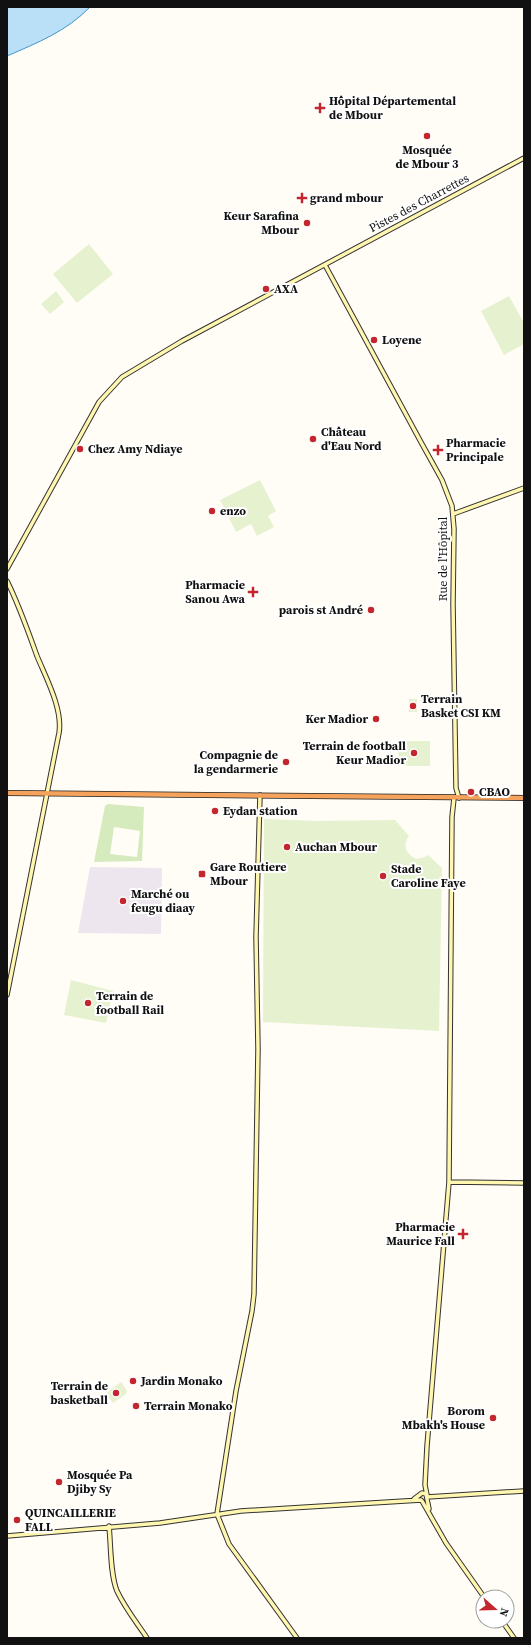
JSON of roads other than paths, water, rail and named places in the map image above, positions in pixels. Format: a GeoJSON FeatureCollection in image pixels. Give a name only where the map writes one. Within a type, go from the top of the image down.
{"type":"FeatureCollection","features":[{"type":"Feature","properties":{"kind":"highway"},"geometry":{"type":"LineString","coordinates":[[7,793],[524,798]]}},
{"type":"Feature","properties":{"kind":"main road","name":"Pistes des Charrettes"},"geometry":{"type":"LineString","coordinates":[[7,569],[99,402],[117,381],[136,367],[166,349],[524,158]]}},
{"type":"Feature","properties":{"kind":"main road","name":"Rue de l'Hôpital"},"geometry":{"type":"LineString","coordinates":[[324,265],[448,493],[453,514],[456,788]]}},
{"type":"Feature","properties":{"kind":"main road"},"geometry":{"type":"LineString","coordinates":[[453,514],[524,488]]}},
{"type":"Feature","properties":{"kind":"main road"},"geometry":{"type":"LineString","coordinates":[[7,581],[22,614],[60,718],[60,733],[7,995]]}},
{"type":"Feature","properties":{"kind":"main road"},"geometry":{"type":"LineString","coordinates":[[455,798],[456,788]]}},
{"type":"Feature","properties":{"kind":"main road"},"geometry":{"type":"LineString","coordinates":[[421,1498],[425,1485],[449,1182],[452,817],[456,788]]}},
{"type":"Feature","properties":{"kind":"main road"},"geometry":{"type":"LineString","coordinates":[[260,795],[256,936],[258,1049],[254,1294],[236,1391],[217,1514],[229,1544],[297,1638]]}},
{"type":"Feature","properties":{"kind":"main road"},"geometry":{"type":"LineString","coordinates":[[449,1182],[524,1183]]}},
{"type":"Feature","properties":{"kind":"main road"},"geometry":{"type":"LineString","coordinates":[[425,1485],[429,1510]]}},
{"type":"Feature","properties":{"kind":"main road"},"geometry":{"type":"LineString","coordinates":[[7,1536],[109,1526],[160,1523],[241,1511],[409,1501],[427,1497],[524,1491]]}},
{"type":"Feature","properties":{"kind":"main road"},"geometry":{"type":"LineString","coordinates":[[421,1498],[427,1497]]}},
{"type":"Feature","properties":{"kind":"main road"},"geometry":{"type":"LineString","coordinates":[[421,1498],[429,1510],[446,1544],[478,1589]]}},
{"type":"Feature","properties":{"kind":"main road"},"geometry":{"type":"LineString","coordinates":[[109,1526],[113,1572],[117,1590],[147,1638]]}},
{"type":"Feature","properties":{"kind":"main road"},"geometry":{"type":"LineString","coordinates":[[508,1629],[514,1638]]}},
{"type":"Feature","properties":{"kind":"water"},"geometry":{"type":"Polygon","coordinates":[[[7,7],[90,7],[62,30],[7,56],[7,7]]]}},
{"type":"Feature","properties":{"kind":"place","name":"Hôpital Départemental de Mbour"},"geometry":{"type":"Point","coordinates":[320,108]}},
{"type":"Feature","properties":{"kind":"place","name":"Mosquée de Mbour 3"},"geometry":{"type":"Point","coordinates":[427,136]}},
{"type":"Feature","properties":{"kind":"place","name":"grand mbour"},"geometry":{"type":"Point","coordinates":[302,198]}},
{"type":"Feature","properties":{"kind":"place","name":"Keur Sarafina Mbour"},"geometry":{"type":"Point","coordinates":[307,223]}},
{"type":"Feature","properties":{"kind":"place","name":"AXA"},"geometry":{"type":"Point","coordinates":[266,289]}},
{"type":"Feature","properties":{"kind":"place","name":"Loyene"},"geometry":{"type":"Point","coordinates":[374,340]}},
{"type":"Feature","properties":{"kind":"place","name":"Château d'Eau Nord"},"geometry":{"type":"Point","coordinates":[313,439]}},
{"type":"Feature","properties":{"kind":"place","name":"Chez Amy Ndiaye"},"geometry":{"type":"Point","coordinates":[80,449]}},
{"type":"Feature","properties":{"kind":"place","name":"Pharmacie Principale"},"geometry":{"type":"Point","coordinates":[438,450]}},
{"type":"Feature","properties":{"kind":"place","name":"enzo"},"geometry":{"type":"Point","coordinates":[212,511]}},
{"type":"Feature","properties":{"kind":"place","name":"Pharmacie Sanou Awa"},"geometry":{"type":"Point","coordinates":[253,592]}},
{"type":"Feature","properties":{"kind":"place","name":"parois st André"},"geometry":{"type":"Point","coordinates":[371,610]}},
{"type":"Feature","properties":{"kind":"place","name":"Terrain Basket CSI KM"},"geometry":{"type":"Point","coordinates":[413,706]}},
{"type":"Feature","properties":{"kind":"place","name":"Ker Madior"},"geometry":{"type":"Point","coordinates":[376,719]}},
{"type":"Feature","properties":{"kind":"place","name":"Terrain de football Keur Madior"},"geometry":{"type":"Point","coordinates":[414,753]}},
{"type":"Feature","properties":{"kind":"place","name":"Compagnie de la gendarmerie"},"geometry":{"type":"Point","coordinates":[286,762]}},
{"type":"Feature","properties":{"kind":"place","name":"CBAO"},"geometry":{"type":"Point","coordinates":[471,792]}},
{"type":"Feature","properties":{"kind":"place","name":"Eydan station"},"geometry":{"type":"Point","coordinates":[215,811]}},
{"type":"Feature","properties":{"kind":"place","name":"Auchan Mbour"},"geometry":{"type":"Point","coordinates":[287,847]}},
{"type":"Feature","properties":{"kind":"place","name":"Gare Routiere Mbour"},"geometry":{"type":"Point","coordinates":[202,874]}},
{"type":"Feature","properties":{"kind":"place","name":"Stade Caroline Faye"},"geometry":{"type":"Point","coordinates":[383,876]}},
{"type":"Feature","properties":{"kind":"place","name":"Marché ou feugu diaay"},"geometry":{"type":"Point","coordinates":[123,901]}},
{"type":"Feature","properties":{"kind":"place","name":"Terrain de football Rail"},"geometry":{"type":"Point","coordinates":[88,1003]}},
{"type":"Feature","properties":{"kind":"place","name":"Pharmacie Maurice Fall"},"geometry":{"type":"Point","coordinates":[463,1234]}},
{"type":"Feature","properties":{"kind":"place","name":"Jardin Monako"},"geometry":{"type":"Point","coordinates":[133,1381]}},
{"type":"Feature","properties":{"kind":"place","name":"Terrain de basketball"},"geometry":{"type":"Point","coordinates":[116,1393]}},
{"type":"Feature","properties":{"kind":"place","name":"Terrain Monako"},"geometry":{"type":"Point","coordinates":[136,1406]}},
{"type":"Feature","properties":{"kind":"place","name":"Borom Mbakh's House"},"geometry":{"type":"Point","coordinates":[493,1418]}},
{"type":"Feature","properties":{"kind":"place","name":"Mosquée Pa Djiby Sy"},"geometry":{"type":"Point","coordinates":[59,1482]}},
{"type":"Feature","properties":{"kind":"place","name":"QUINCAILLERIE FALL"},"geometry":{"type":"Point","coordinates":[17,1520]}}]}
